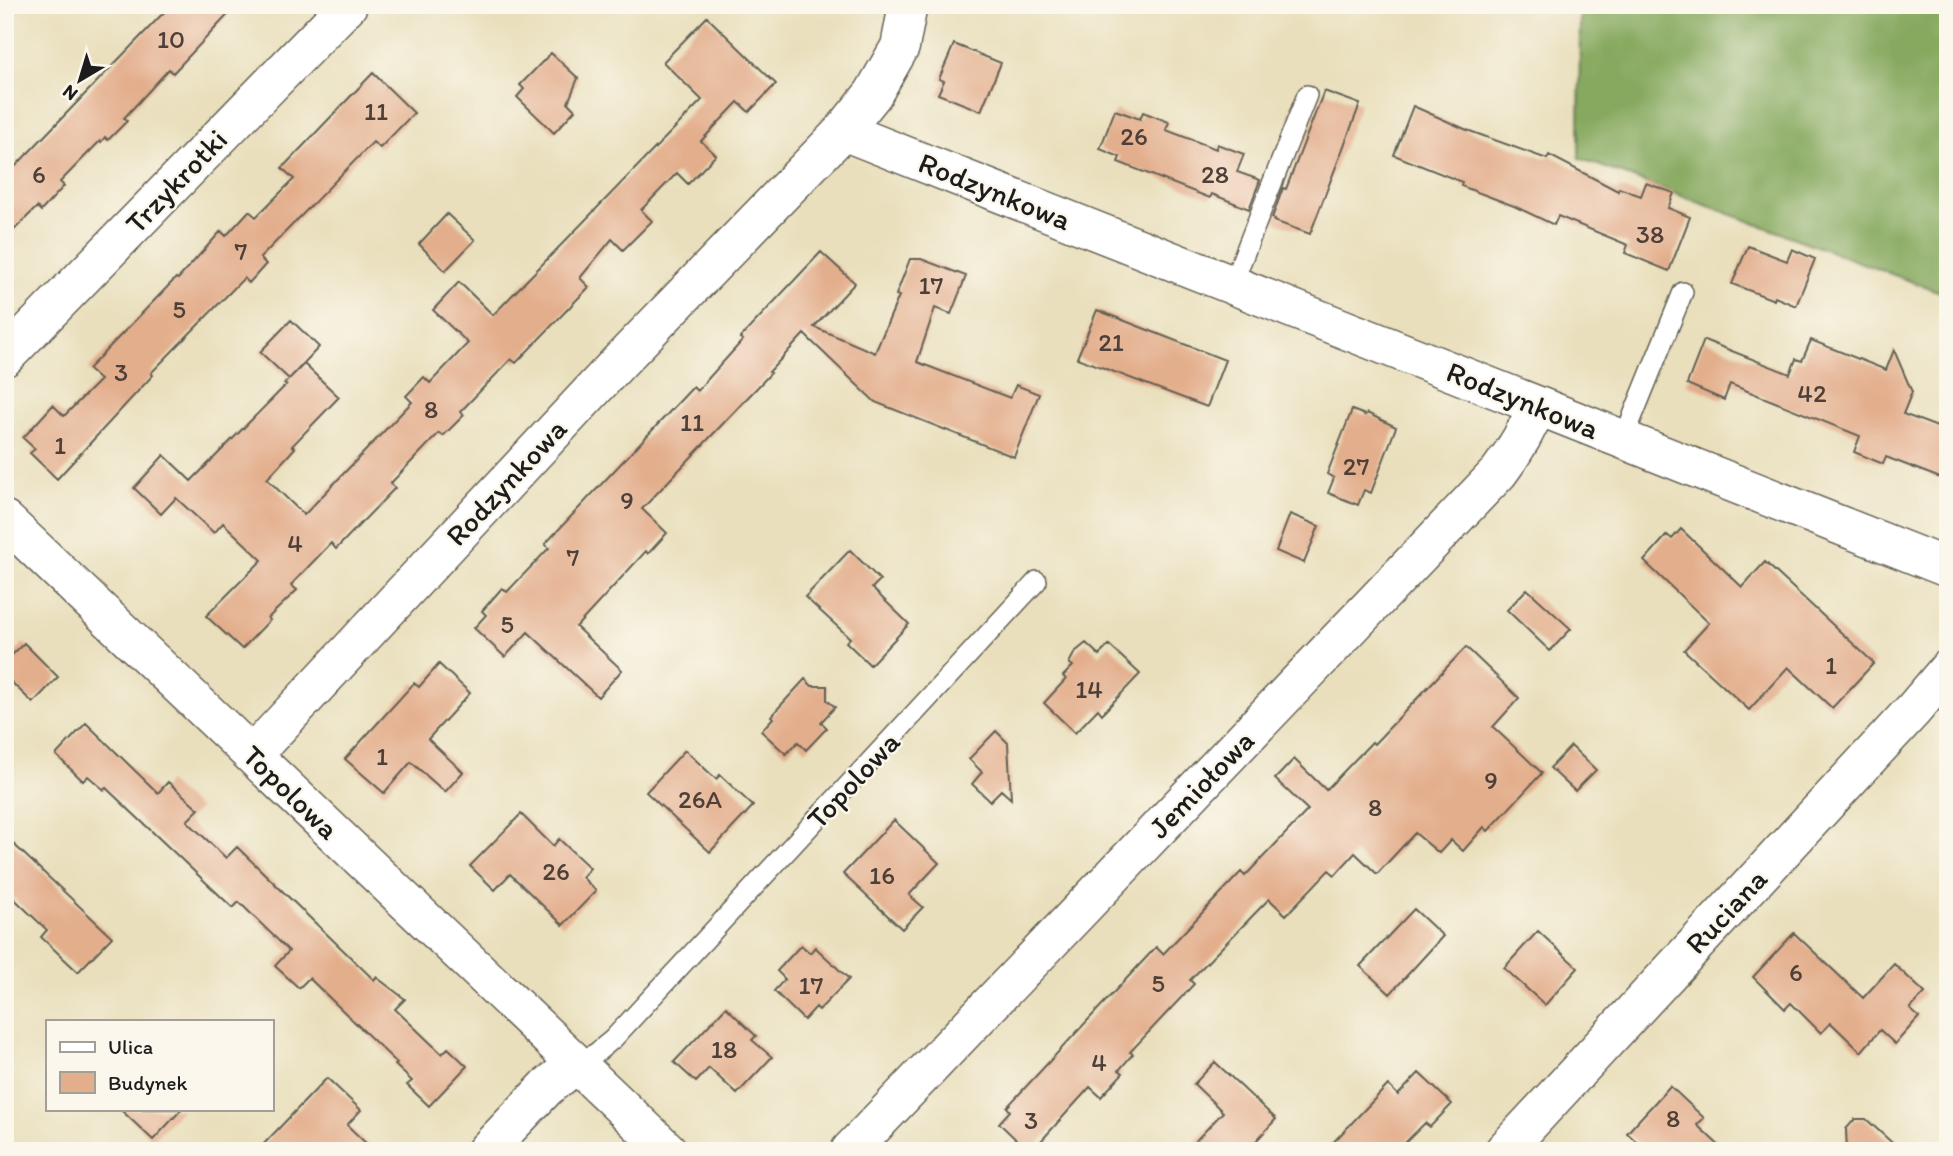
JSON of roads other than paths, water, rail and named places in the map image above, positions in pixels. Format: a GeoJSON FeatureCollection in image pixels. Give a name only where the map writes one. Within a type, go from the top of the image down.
{"type":"FeatureCollection","features":[{"type":"Feature","properties":{"kind":"street","name":"Trzykrotki"},"geometry":{"type":"LineString","coordinates":[[5,357],[348,5]]}},
{"type":"Feature","properties":{"kind":"street"},"geometry":{"type":"LineString","coordinates":[[843,131],[873,94],[900,47],[908,5]]}},
{"type":"Feature","properties":{"kind":"street","name":"Rodzynkowa"},"geometry":{"type":"LineString","coordinates":[[252,755],[607,374],[843,131],[1948,568]]}},
{"type":"Feature","properties":{"kind":"street","name":"Jemiołowa"},"geometry":{"type":"LineString","coordinates":[[850,1151],[1499,472],[1529,427],[1537,406]]}},
{"type":"Feature","properties":{"kind":"street","name":"Topolowa"},"geometry":{"type":"LineString","coordinates":[[5,520],[668,1151]]}},
{"type":"Feature","properties":{"kind":"street","name":"Ruciana"},"geometry":{"type":"LineString","coordinates":[[1504,1151],[1905,719],[1948,669]]}},
{"type":"Feature","properties":{"kind":"street"},"geometry":{"type":"LineString","coordinates":[[486,1151],[547,1087],[576,1064]]}},
{"type":"Feature","properties":{"kind":"lane"},"geometry":{"type":"LineString","coordinates":[[1233,285],[1307,95]]}},
{"type":"Feature","properties":{"kind":"lane"},"geometry":{"type":"LineString","coordinates":[[1623,440],[1683,292]]}},
{"type":"Feature","properties":{"kind":"lane","name":"Topolowa"},"geometry":{"type":"LineString","coordinates":[[576,1064],[613,1040],[1037,581]]}}]}
